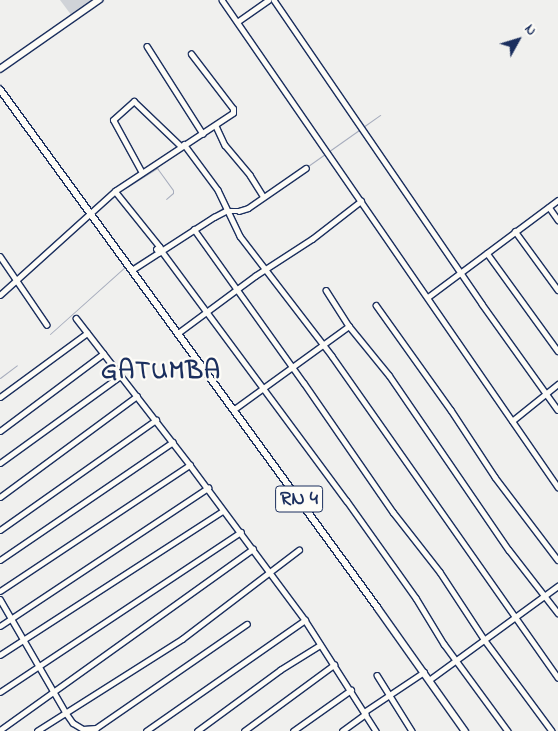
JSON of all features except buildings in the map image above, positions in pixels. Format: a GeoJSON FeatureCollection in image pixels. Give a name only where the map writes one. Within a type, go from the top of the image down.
{"type":"FeatureCollection","features":[{"type":"Feature","properties":{"kind":"main road"},"geometry":{"type":"LineString","coordinates":[[0,69],[98,0]]}},
{"type":"Feature","properties":{"kind":"main road","name":"RN 4"},"geometry":{"type":"LineString","coordinates":[[0,89],[465,731]]}},
{"type":"Feature","properties":{"kind":"street"},"geometry":{"type":"LineString","coordinates":[[222,0],[558,487]]}},
{"type":"Feature","properties":{"kind":"street"},"geometry":{"type":"LineString","coordinates":[[237,22],[268,0]]}},
{"type":"Feature","properties":{"kind":"street"},"geometry":{"type":"LineString","coordinates":[[274,0],[460,272],[558,410]]}},
{"type":"Feature","properties":{"kind":"street"},"geometry":{"type":"LineString","coordinates":[[146,46],[202,134]]}},
{"type":"Feature","properties":{"kind":"street"},"geometry":{"type":"LineString","coordinates":[[0,295],[114,190],[216,126],[234,111],[191,54]]}},
{"type":"Feature","properties":{"kind":"street"},"geometry":{"type":"LineString","coordinates":[[142,173],[113,120],[134,101],[183,145],[218,190],[240,236],[323,344],[558,678]]}},
{"type":"Feature","properties":{"kind":"street"},"geometry":{"type":"LineString","coordinates":[[216,126],[225,145],[250,175],[262,195]]}},
{"type":"Feature","properties":{"kind":"street"},"geometry":{"type":"LineString","coordinates":[[132,270],[159,250],[225,208],[239,211],[306,168]]}},
{"type":"Feature","properties":{"kind":"street"},"geometry":{"type":"LineString","coordinates":[[114,190],[160,247],[159,250],[263,386],[396,568],[455,660],[508,731]]}},
{"type":"Feature","properties":{"kind":"street"},"geometry":{"type":"LineString","coordinates":[[428,297],[558,200]]}},
{"type":"Feature","properties":{"kind":"street"},"geometry":{"type":"LineString","coordinates":[[178,333],[207,314],[265,270],[312,239],[361,201]]}},
{"type":"Feature","properties":{"kind":"street"},"geometry":{"type":"LineString","coordinates":[[549,207],[558,220]]}},
{"type":"Feature","properties":{"kind":"street"},"geometry":{"type":"LineString","coordinates":[[194,229],[393,512],[461,603],[484,639],[552,731]]}},
{"type":"Feature","properties":{"kind":"street"},"geometry":{"type":"LineString","coordinates":[[515,232],[558,290]]}},
{"type":"Feature","properties":{"kind":"street"},"geometry":{"type":"LineString","coordinates":[[487,253],[558,351]]}},
{"type":"Feature","properties":{"kind":"street"},"geometry":{"type":"LineString","coordinates":[[0,256],[47,325]]}},
{"type":"Feature","properties":{"kind":"street"},"geometry":{"type":"LineString","coordinates":[[326,290],[349,326],[389,375],[509,550],[558,613]]}},
{"type":"Feature","properties":{"kind":"street"},"geometry":{"type":"LineString","coordinates":[[376,305],[451,410],[495,477],[558,560]]}},
{"type":"Feature","properties":{"kind":"street"},"geometry":{"type":"LineString","coordinates":[[76,318],[208,488],[223,511],[241,532],[305,620],[376,731]]}},
{"type":"Feature","properties":{"kind":"street"},"geometry":{"type":"LineString","coordinates":[[233,410],[263,386],[349,326]]}},
{"type":"Feature","properties":{"kind":"street"},"geometry":{"type":"LineString","coordinates":[[0,397],[87,333]]}},
{"type":"Feature","properties":{"kind":"street"},"geometry":{"type":"LineString","coordinates":[[0,430],[103,354]]}},
{"type":"Feature","properties":{"kind":"street"},"geometry":{"type":"LineString","coordinates":[[0,464],[120,376]]}},
{"type":"Feature","properties":{"kind":"street"},"geometry":{"type":"LineString","coordinates":[[512,421],[558,384]]}},
{"type":"Feature","properties":{"kind":"street"},"geometry":{"type":"LineString","coordinates":[[0,496],[137,396]]}},
{"type":"Feature","properties":{"kind":"street"},"geometry":{"type":"LineString","coordinates":[[0,530],[156,420]]}},
{"type":"Feature","properties":{"kind":"street"},"geometry":{"type":"LineString","coordinates":[[0,560],[173,442]]}},
{"type":"Feature","properties":{"kind":"street"},"geometry":{"type":"LineString","coordinates":[[0,591],[190,465]]}},
{"type":"Feature","properties":{"kind":"street"},"geometry":{"type":"LineString","coordinates":[[0,626],[208,488]]}},
{"type":"Feature","properties":{"kind":"street"},"geometry":{"type":"LineString","coordinates":[[0,655],[223,511]]}},
{"type":"Feature","properties":{"kind":"street"},"geometry":{"type":"LineString","coordinates":[[0,692],[241,532]]}},
{"type":"Feature","properties":{"kind":"street"},"geometry":{"type":"LineString","coordinates":[[0,730],[253,549]]}},
{"type":"Feature","properties":{"kind":"street"},"geometry":{"type":"LineString","coordinates":[[37,731],[182,639],[268,571],[300,550]]}},
{"type":"Feature","properties":{"kind":"street"},"geometry":{"type":"LineString","coordinates":[[429,680],[558,586]]}},
{"type":"Feature","properties":{"kind":"street"},"geometry":{"type":"LineString","coordinates":[[0,599],[66,713],[77,727],[83,729],[96,728],[248,624]]}},
{"type":"Feature","properties":{"kind":"street"},"geometry":{"type":"LineString","coordinates":[[146,731],[305,620]]}},
{"type":"Feature","properties":{"kind":"street"},"geometry":{"type":"LineString","coordinates":[[197,731],[280,670],[320,644]]}},
{"type":"Feature","properties":{"kind":"street"},"geometry":{"type":"LineString","coordinates":[[244,731],[334,665]]}},
{"type":"Feature","properties":{"kind":"street"},"geometry":{"type":"LineString","coordinates":[[342,731],[424,672]]}},
{"type":"Feature","properties":{"kind":"street"},"geometry":{"type":"LineString","coordinates":[[377,675],[412,731]]}},
{"type":"Feature","properties":{"kind":"street"},"geometry":{"type":"LineString","coordinates":[[293,731],[351,690]]}},
{"type":"Feature","properties":{"kind":"shaded area"},"geometry":{"type":"Polygon","coordinates":[[[60,0],[104,0],[75,20],[60,0]]]}},
{"type":"Feature","properties":{"kind":"waterway"},"geometry":{"type":"LineString","coordinates":[[363,127],[380,115]]}},
{"type":"Feature","properties":{"kind":"waterway"},"geometry":{"type":"LineString","coordinates":[[308,166],[359,130]]}},
{"type":"Feature","properties":{"kind":"waterway"},"geometry":{"type":"LineString","coordinates":[[127,187],[157,168],[173,190],[173,193],[166,199]]}},
{"type":"Feature","properties":{"kind":"waterway"},"geometry":{"type":"LineString","coordinates":[[263,194],[279,184]]}},
{"type":"Feature","properties":{"kind":"waterway"},"geometry":{"type":"LineString","coordinates":[[245,207],[260,196]]}},
{"type":"Feature","properties":{"kind":"waterway"},"geometry":{"type":"LineString","coordinates":[[163,247],[224,207]]}},
{"type":"Feature","properties":{"kind":"waterway"},"geometry":{"type":"LineString","coordinates":[[228,207],[239,209]]}},
{"type":"Feature","properties":{"kind":"waterway"},"geometry":{"type":"LineString","coordinates":[[131,266],[157,250]]}},
{"type":"Feature","properties":{"kind":"waterway"},"geometry":{"type":"LineString","coordinates":[[50,334],[125,267]]}},
{"type":"Feature","properties":{"kind":"waterway"},"geometry":{"type":"LineString","coordinates":[[0,378],[17,365]]}},
{"type":"Feature","properties":{"kind":"waterway"},"geometry":{"type":"LineString","coordinates":[[129,437],[152,420]]}},
{"type":"Feature","properties":{"kind":"waterway"},"geometry":{"type":"LineString","coordinates":[[0,526],[125,439]]}},
{"type":"Feature","properties":{"kind":"waterway"},"geometry":{"type":"LineString","coordinates":[[153,453],[168,441]]}},
{"type":"Feature","properties":{"kind":"waterway"},"geometry":{"type":"LineString","coordinates":[[137,464],[146,458]]}},
{"type":"Feature","properties":{"kind":"waterway"},"geometry":{"type":"LineString","coordinates":[[97,559],[129,537]]}},
{"type":"Feature","properties":{"kind":"waterway"},"geometry":{"type":"LineString","coordinates":[[152,555],[163,547]]}},
{"type":"Feature","properties":{"kind":"waterway"},"geometry":{"type":"LineString","coordinates":[[57,657],[87,637]]}},
{"type":"Feature","properties":{"kind":"waterway"},"geometry":{"type":"LineString","coordinates":[[57,692],[133,638]]}},
{"type":"Feature","properties":{"kind":"waterway"},"geometry":{"type":"LineString","coordinates":[[101,728],[150,693]]}},
{"type":"Feature","properties":{"kind":"waterway"},"geometry":{"type":"LineString","coordinates":[[45,701],[54,695]]}},
{"type":"Feature","properties":{"kind":"district","name":"GATUMBA"},"geometry":{"type":"Point","coordinates":[161,373]}}]}
